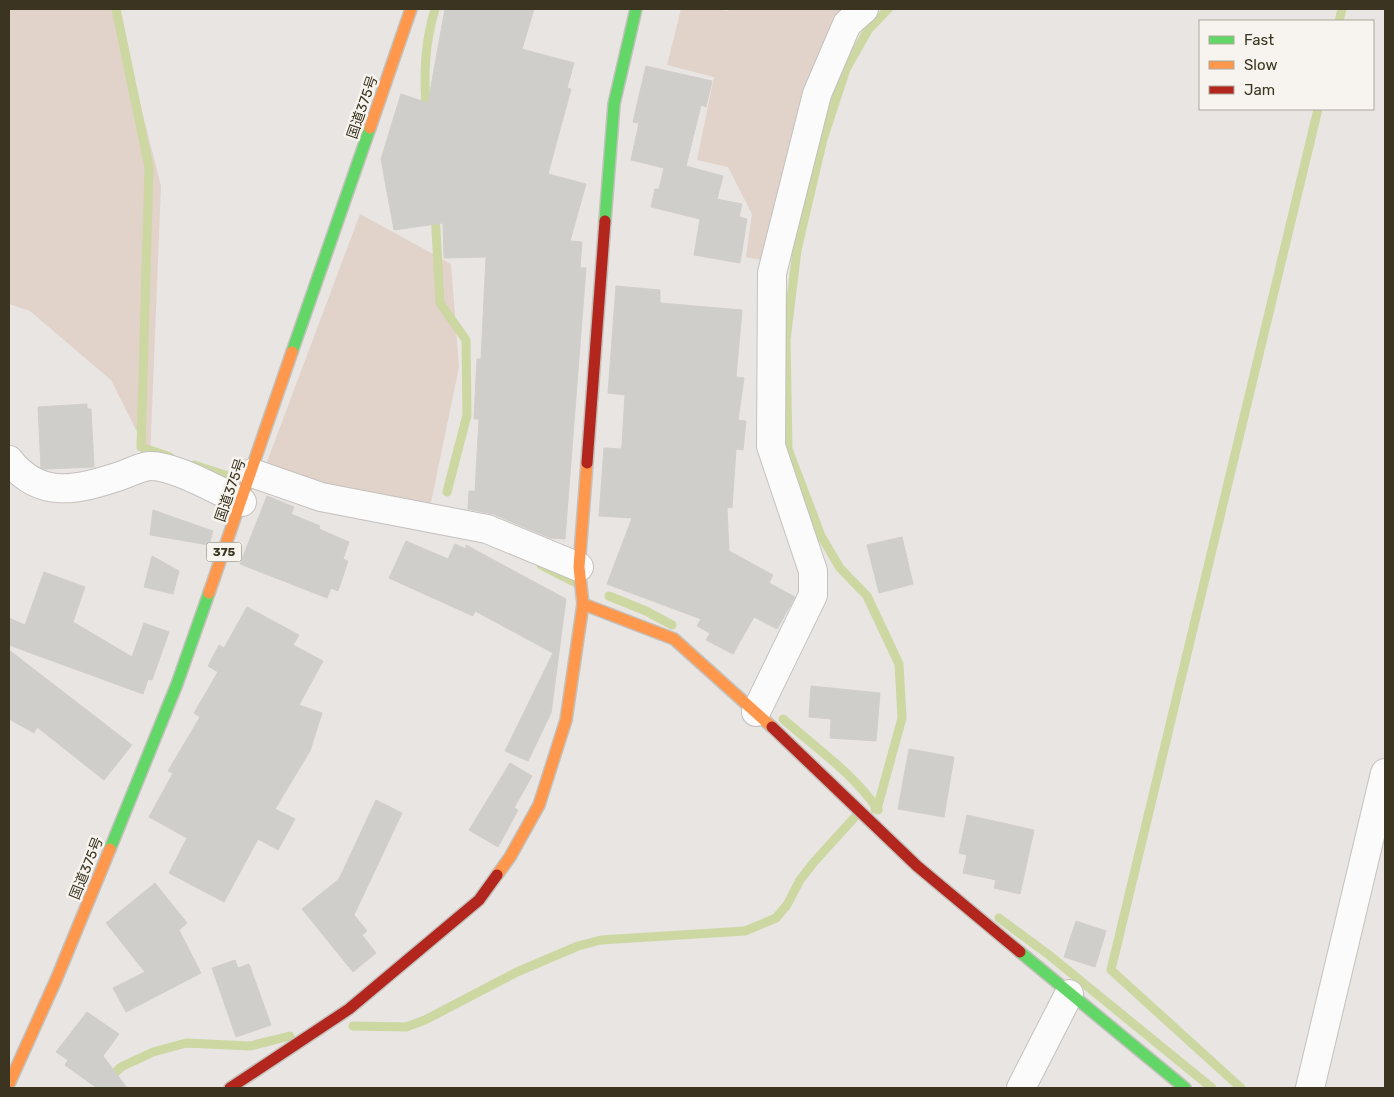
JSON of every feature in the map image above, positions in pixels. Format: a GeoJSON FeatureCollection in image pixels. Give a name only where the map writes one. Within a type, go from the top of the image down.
{"type":"FeatureCollection","features":[{"type":"Feature","properties":{"kind":"main road","name":"国道375号"},"geometry":{"type":"LineString","coordinates":[[9,1084],[56,980],[177,684],[242,502],[412,9]]}},
{"type":"Feature","properties":{"kind":"main road"},"geometry":{"type":"LineString","coordinates":[[230,1088],[349,1009],[428,945],[484,893],[510,857],[539,805],[566,720],[583,604],[579,567],[614,104],[636,9]]}},
{"type":"Feature","properties":{"kind":"main road"},"geometry":{"type":"LineString","coordinates":[[583,604],[674,639],[756,712],[917,866],[1069,994],[1185,1088]]}},
{"type":"Feature","properties":{"kind":"street"},"geometry":{"type":"LineString","coordinates":[[756,712],[813,595],[813,571],[771,446],[772,273],[817,94],[847,24],[864,9]]}},
{"type":"Feature","properties":{"kind":"street"},"geometry":{"type":"LineString","coordinates":[[9,460],[34,484],[68,490],[150,466],[182,474],[242,502]]}},
{"type":"Feature","properties":{"kind":"street"},"geometry":{"type":"LineString","coordinates":[[252,473],[321,497],[487,529],[579,567]]}},
{"type":"Feature","properties":{"kind":"street"},"geometry":{"type":"LineString","coordinates":[[1310,1088],[1385,773]]}},
{"type":"Feature","properties":{"kind":"street"},"geometry":{"type":"LineString","coordinates":[[1021,1088],[1069,994]]}},
{"type":"Feature","properties":{"kind":"shaded area"},"geometry":{"type":"Polygon","coordinates":[[[9,9],[116,9],[161,186],[150,458],[111,380],[30,311],[9,304],[9,9]]]}},
{"type":"Feature","properties":{"kind":"shaded area"},"geometry":{"type":"Polygon","coordinates":[[[681,9],[719,9],[727,11],[730,9],[853,9],[768,261],[746,257],[752,214],[728,167],[697,160],[714,77],[667,65],[681,9]]]}},
{"type":"Feature","properties":{"kind":"shaded area"},"geometry":{"type":"Polygon","coordinates":[[[360,214],[451,264],[459,367],[429,512],[264,470],[360,214]]]}},
{"type":"Feature","properties":{"kind":"building"},"geometry":{"type":"Polygon","coordinates":[[[445,9],[534,9],[522,49],[574,63],[567,88],[571,89],[548,174],[586,184],[570,241],[582,242],[580,268],[586,268],[565,539],[550,538],[493,514],[468,509],[469,491],[475,491],[479,419],[474,419],[477,359],[481,359],[486,257],[444,258],[443,223],[394,230],[381,159],[401,94],[428,103],[445,9]]]}},
{"type":"Feature","properties":{"kind":"building"},"geometry":{"type":"Polygon","coordinates":[[[646,66],[712,81],[706,107],[701,105],[686,166],[723,176],[717,199],[742,204],[739,217],[747,219],[740,263],[694,255],[700,219],[651,207],[655,189],[659,189],[664,168],[631,160],[639,123],[633,122],[646,66]]]}},
{"type":"Feature","properties":{"kind":"building"},"geometry":{"type":"Polygon","coordinates":[[[616,286],[660,290],[660,303],[742,310],[736,377],[744,378],[738,420],[746,421],[743,450],[736,449],[732,508],[727,507],[729,551],[773,575],[769,583],[795,597],[777,629],[754,617],[733,654],[706,640],[710,633],[697,626],[701,619],[607,584],[632,518],[599,516],[604,448],[621,449],[622,445],[625,395],[608,393],[616,286]]]}},
{"type":"Feature","properties":{"kind":"building"},"geometry":{"type":"Polygon","coordinates":[[[87,404],[87,409],[91,409],[94,467],[41,468],[38,407],[87,404]]]}},
{"type":"Feature","properties":{"kind":"building"},"geometry":{"type":"Polygon","coordinates":[[[267,496],[294,507],[291,514],[320,526],[319,529],[349,542],[343,559],[348,561],[338,591],[331,588],[327,598],[240,564],[267,496]]]}},
{"type":"Feature","properties":{"kind":"building"},"geometry":{"type":"Polygon","coordinates":[[[153,510],[213,531],[209,545],[150,535],[153,510]]]}},
{"type":"Feature","properties":{"kind":"building"},"geometry":{"type":"Polygon","coordinates":[[[902,537],[913,584],[879,593],[867,545],[902,537]]]}},
{"type":"Feature","properties":{"kind":"building"},"geometry":{"type":"Polygon","coordinates":[[[406,541],[448,559],[455,544],[466,549],[466,545],[566,599],[551,713],[528,761],[505,751],[553,653],[475,611],[473,616],[389,578],[406,541]]]}},
{"type":"Feature","properties":{"kind":"building"},"geometry":{"type":"Polygon","coordinates":[[[152,556],[179,571],[173,594],[144,587],[152,556]]]}},
{"type":"Feature","properties":{"kind":"building"},"geometry":{"type":"Polygon","coordinates":[[[44,572],[85,587],[73,622],[132,657],[144,623],[169,632],[152,680],[148,679],[143,694],[9,645],[9,618],[25,625],[44,572]]]}},
{"type":"Feature","properties":{"kind":"building"},"geometry":{"type":"Polygon","coordinates":[[[247,607],[299,635],[293,645],[323,661],[299,705],[322,713],[310,751],[275,809],[295,819],[278,850],[258,839],[224,902],[169,873],[187,838],[149,817],[173,773],[168,771],[200,717],[194,713],[218,672],[208,666],[219,645],[224,648],[247,607]]]}},
{"type":"Feature","properties":{"kind":"building"},"geometry":{"type":"Polygon","coordinates":[[[9,650],[132,745],[104,780],[37,727],[34,733],[9,719],[9,650]]]}},
{"type":"Feature","properties":{"kind":"building"},"geometry":{"type":"Polygon","coordinates":[[[811,686],[880,693],[876,741],[830,738],[831,719],[809,717],[811,686]]]}},
{"type":"Feature","properties":{"kind":"building"},"geometry":{"type":"Polygon","coordinates":[[[909,749],[954,757],[944,817],[898,809],[909,749]]]}},
{"type":"Feature","properties":{"kind":"building"},"geometry":{"type":"Polygon","coordinates":[[[510,763],[532,776],[514,808],[518,810],[498,847],[469,830],[510,763]]]}},
{"type":"Feature","properties":{"kind":"building"},"geometry":{"type":"Polygon","coordinates":[[[376,800],[402,813],[354,915],[367,931],[362,935],[376,953],[353,972],[302,909],[339,879],[376,800]]]}},
{"type":"Feature","properties":{"kind":"building"},"geometry":{"type":"Polygon","coordinates":[[[967,815],[1034,830],[1020,894],[994,888],[996,880],[963,873],[967,855],[959,853],[967,815]]]}},
{"type":"Feature","properties":{"kind":"building"},"geometry":{"type":"Polygon","coordinates":[[[155,883],[187,923],[179,930],[201,973],[126,1012],[113,988],[145,972],[106,923],[155,883]]]}},
{"type":"Feature","properties":{"kind":"building"},"geometry":{"type":"Polygon","coordinates":[[[1076,921],[1106,931],[1095,967],[1064,957],[1076,921]]]}},
{"type":"Feature","properties":{"kind":"building"},"geometry":{"type":"Polygon","coordinates":[[[235,960],[238,968],[249,964],[271,1025],[236,1037],[212,968],[235,960]]]}},
{"type":"Feature","properties":{"kind":"building"},"geometry":{"type":"Polygon","coordinates":[[[87,1012],[119,1034],[103,1056],[127,1088],[97,1088],[65,1065],[68,1060],[56,1052],[87,1012]]]}},
{"type":"Feature","properties":{"kind":"waterway"},"geometry":{"type":"LineString","coordinates":[[116,9],[149,167],[141,447],[170,457]]}},
{"type":"Feature","properties":{"kind":"waterway"},"geometry":{"type":"LineString","coordinates":[[427,112],[426,60],[429,34],[435,9]]}},
{"type":"Feature","properties":{"kind":"waterway"},"geometry":{"type":"LineString","coordinates":[[875,809],[877,809],[902,718],[899,664],[867,596],[840,568],[821,536],[788,449],[786,340],[797,250],[823,139],[846,69],[868,30],[888,9]]}},
{"type":"Feature","properties":{"kind":"waterway"},"geometry":{"type":"LineString","coordinates":[[1339,20],[1342,9]]}},
{"type":"Feature","properties":{"kind":"waterway"},"geometry":{"type":"LineString","coordinates":[[1241,1088],[1111,970],[1318,110]]}},
{"type":"Feature","properties":{"kind":"waterway"},"geometry":{"type":"LineString","coordinates":[[435,212],[440,303],[466,340],[467,415],[447,492]]}},
{"type":"Feature","properties":{"kind":"waterway"},"geometry":{"type":"LineString","coordinates":[[194,465],[228,476]]}},
{"type":"Feature","properties":{"kind":"waterway"},"geometry":{"type":"LineString","coordinates":[[541,565],[574,582]]}},
{"type":"Feature","properties":{"kind":"waterway"},"geometry":{"type":"LineString","coordinates":[[609,596],[646,611],[672,625]]}},
{"type":"Feature","properties":{"kind":"waterway"},"geometry":{"type":"LineString","coordinates":[[783,719],[846,773],[878,810]]}},
{"type":"Feature","properties":{"kind":"waterway"},"geometry":{"type":"LineString","coordinates":[[353,1026],[406,1027],[425,1020],[517,972],[578,946],[601,940],[745,931],[776,918],[787,905],[800,880],[814,862],[854,818]]}},
{"type":"Feature","properties":{"kind":"waterway"},"geometry":{"type":"LineString","coordinates":[[999,918],[1049,955],[1212,1088]]}},
{"type":"Feature","properties":{"kind":"waterway"},"geometry":{"type":"LineString","coordinates":[[100,1088],[121,1067],[153,1052],[186,1043],[250,1046],[290,1036]]}},
{"type":"Feature","properties":{"kind":"traffic: fast"},"geometry":{"type":"LineString","coordinates":[[605,221],[614,104],[636,9]]}},
{"type":"Feature","properties":{"kind":"traffic: fast"},"geometry":{"type":"LineString","coordinates":[[292,352],[370,128]]}},
{"type":"Feature","properties":{"kind":"traffic: fast"},"geometry":{"type":"LineString","coordinates":[[110,849],[177,684],[209,593]]}},
{"type":"Feature","properties":{"kind":"traffic: fast"},"geometry":{"type":"LineString","coordinates":[[1020,952],[1185,1088]]}},
{"type":"Feature","properties":{"kind":"traffic: slow"},"geometry":{"type":"LineString","coordinates":[[370,128],[411,9]]}},
{"type":"Feature","properties":{"kind":"traffic: slow"},"geometry":{"type":"LineString","coordinates":[[209,593],[292,352]]}},
{"type":"Feature","properties":{"kind":"traffic: slow"},"geometry":{"type":"LineString","coordinates":[[497,875],[510,857],[539,805],[566,720],[583,604],[579,567],[587,463]]}},
{"type":"Feature","properties":{"kind":"traffic: slow"},"geometry":{"type":"LineString","coordinates":[[583,604],[674,639],[772,727]]}},
{"type":"Feature","properties":{"kind":"traffic: slow"},"geometry":{"type":"LineString","coordinates":[[9,1084],[56,980],[110,849]]}},
{"type":"Feature","properties":{"kind":"traffic: jam"},"geometry":{"type":"LineString","coordinates":[[587,463],[605,221]]}},
{"type":"Feature","properties":{"kind":"traffic: jam"},"geometry":{"type":"LineString","coordinates":[[772,727],[917,866],[1020,952]]}},
{"type":"Feature","properties":{"kind":"traffic: jam"},"geometry":{"type":"LineString","coordinates":[[230,1088],[349,1009],[479,900],[497,875]]}}]}
